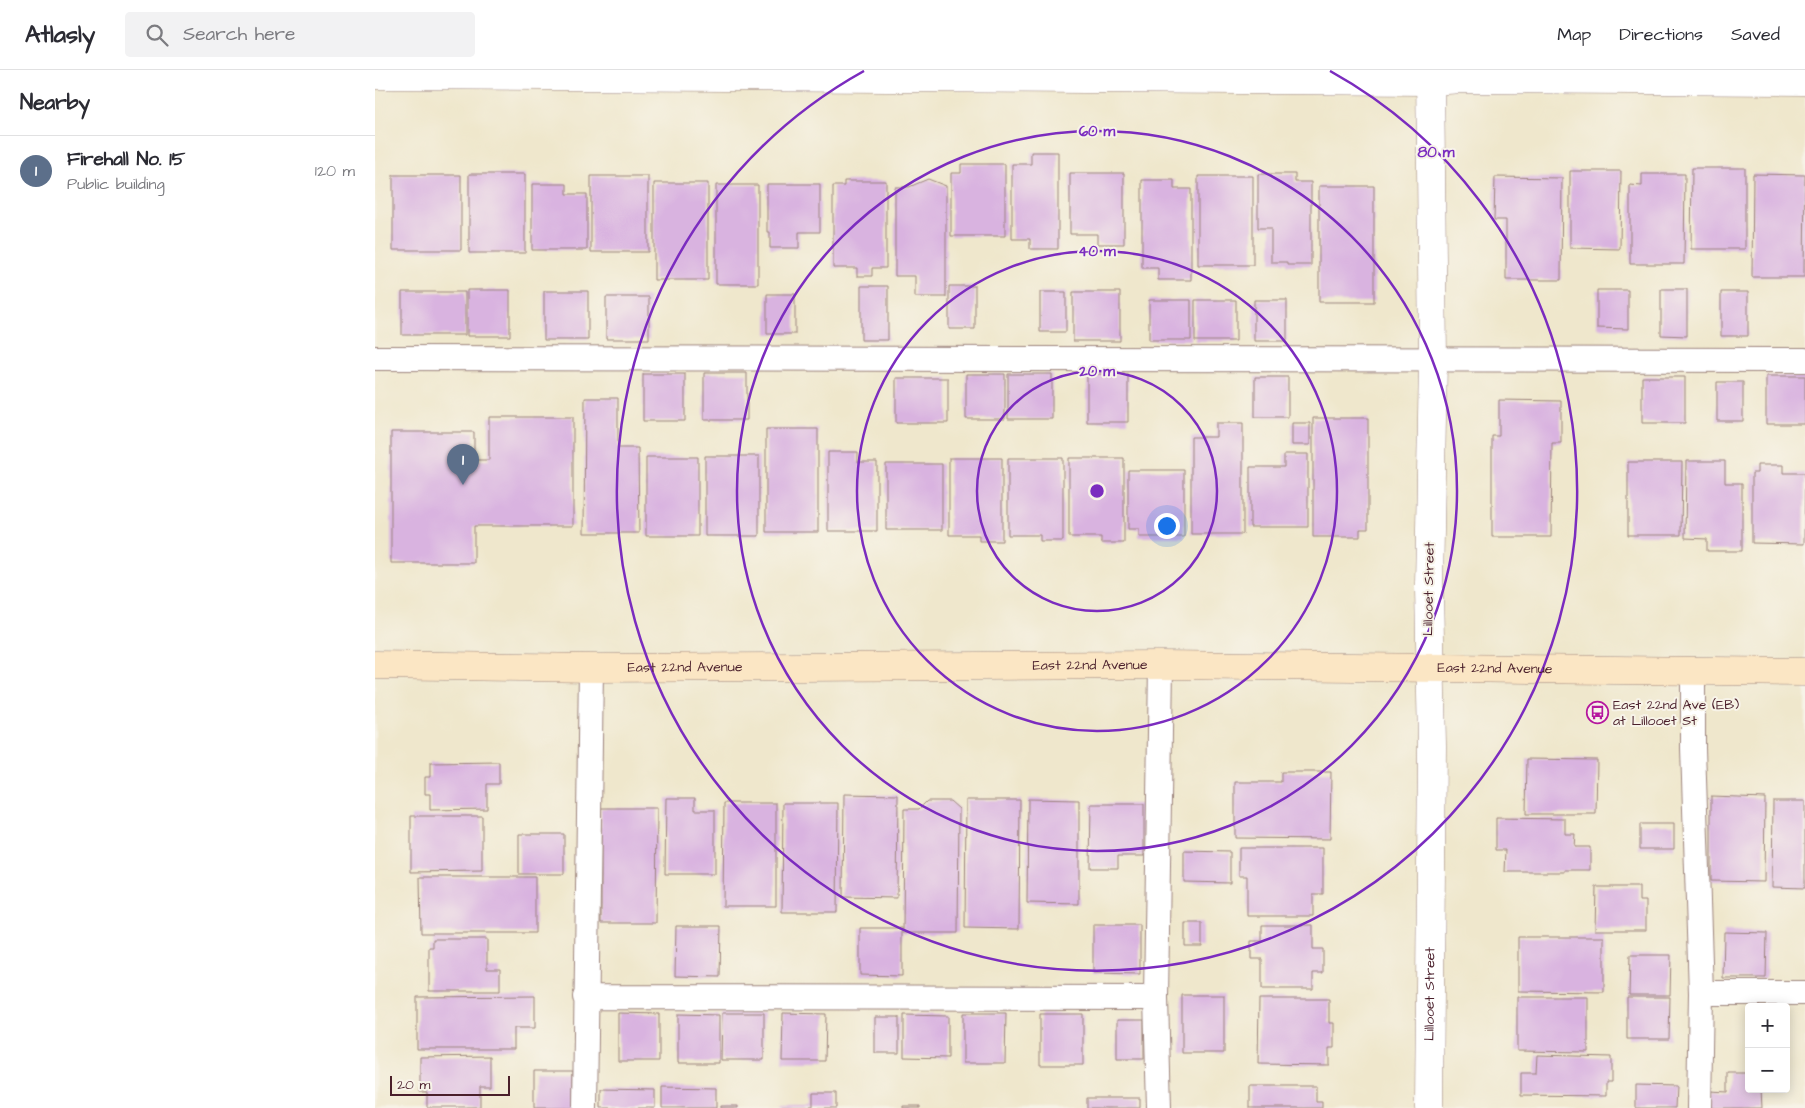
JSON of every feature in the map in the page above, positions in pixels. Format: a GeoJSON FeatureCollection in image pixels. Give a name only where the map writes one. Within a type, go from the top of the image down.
{"type":"FeatureCollection","features":[{"type":"Feature","properties":{"kind":"street"},"geometry":{"type":"LineString","coordinates":[[375,75],[1431,76],[1463,79],[1805,81]]}},
{"type":"Feature","properties":{"kind":"street","name":"Lillooet Street"},"geometry":{"type":"LineString","coordinates":[[1429,1108],[1432,746],[1429,668],[1433,360],[1431,76]]}},
{"type":"Feature","properties":{"kind":"street","name":"East 22nd Avenue"},"geometry":{"type":"LineString","coordinates":[[375,665],[591,668],[1161,665],[1805,672]]}},
{"type":"Feature","properties":{"kind":"lane"},"geometry":{"type":"LineString","coordinates":[[375,358],[1805,360]]}},
{"type":"Feature","properties":{"kind":"lane"},"geometry":{"type":"LineString","coordinates":[[1159,1108],[1156,998],[1161,665]]}},
{"type":"Feature","properties":{"kind":"lane"},"geometry":{"type":"LineString","coordinates":[[585,1108],[585,997],[591,668]]}},
{"type":"Feature","properties":{"kind":"lane"},"geometry":{"type":"LineString","coordinates":[[1693,672],[1693,758],[1701,993],[1699,1108]]}},
{"type":"Feature","properties":{"kind":"lane"},"geometry":{"type":"LineString","coordinates":[[1701,993],[1805,993]]}},
{"type":"Feature","properties":{"kind":"lane"},"geometry":{"type":"LineString","coordinates":[[585,997],[1156,998]]}},
{"type":"Feature","properties":{"kind":"building"},"geometry":{"type":"Polygon","coordinates":[[[1031,152],[1058,152],[1058,249],[1030,249],[1030,239],[1012,239],[1012,164],[1031,164],[1031,152]]]}},
{"type":"Feature","properties":{"kind":"building"},"geometry":{"type":"Polygon","coordinates":[[[961,164],[1005,164],[1005,236],[951,236],[951,173],[961,173],[961,164]]]}},
{"type":"Feature","properties":{"kind":"building"},"geometry":{"type":"Polygon","coordinates":[[[1692,168],[1745,168],[1745,249],[1691,249],[1692,168]]]}},
{"type":"Feature","properties":{"kind":"building"},"geometry":{"type":"Polygon","coordinates":[[[1570,171],[1621,171],[1620,249],[1570,248],[1570,171]]]}},
{"type":"Feature","properties":{"kind":"building"},"geometry":{"type":"Polygon","coordinates":[[[1070,173],[1124,173],[1124,244],[1097,244],[1097,234],[1070,234],[1070,173]]]}},
{"type":"Feature","properties":{"kind":"building"},"geometry":{"type":"Polygon","coordinates":[[[469,174],[525,174],[525,253],[469,253],[469,174]]]}},
{"type":"Feature","properties":{"kind":"building"},"geometry":{"type":"Polygon","coordinates":[[[1258,174],[1295,174],[1295,182],[1311,182],[1311,265],[1287,265],[1287,262],[1271,262],[1271,228],[1258,228],[1258,174]]]}},
{"type":"Feature","properties":{"kind":"building"},"geometry":{"type":"Polygon","coordinates":[[[1642,174],[1685,174],[1684,264],[1630,264],[1630,185],[1642,186],[1642,174]]]}},
{"type":"Feature","properties":{"kind":"building"},"geometry":{"type":"Polygon","coordinates":[[[1753,174],[1805,175],[1804,277],[1752,277],[1753,174]]]}},
{"type":"Feature","properties":{"kind":"building"},"geometry":{"type":"Polygon","coordinates":[[[393,175],[461,175],[461,250],[393,250],[393,175]]]}},
{"type":"Feature","properties":{"kind":"building"},"geometry":{"type":"Polygon","coordinates":[[[591,176],[648,176],[648,252],[591,252],[591,176]]]}},
{"type":"Feature","properties":{"kind":"building"},"geometry":{"type":"Polygon","coordinates":[[[1198,176],[1253,176],[1253,265],[1198,265],[1198,176]]]}},
{"type":"Feature","properties":{"kind":"building"},"geometry":{"type":"Polygon","coordinates":[[[1495,177],[1562,178],[1561,280],[1506,280],[1506,220],[1494,220],[1495,177]]]}},
{"type":"Feature","properties":{"kind":"building"},"geometry":{"type":"Polygon","coordinates":[[[928,179],[946,186],[946,297],[915,297],[915,276],[895,276],[895,187],[909,187],[928,179]]]}},
{"type":"Feature","properties":{"kind":"building"},"geometry":{"type":"Polygon","coordinates":[[[1142,180],[1174,180],[1174,189],[1191,189],[1191,280],[1158,280],[1158,268],[1142,268],[1142,180]]]}},
{"type":"Feature","properties":{"kind":"building"},"geometry":{"type":"Polygon","coordinates":[[[844,181],[886,181],[886,268],[872,268],[872,276],[857,276],[857,268],[833,268],[833,186],[844,186],[844,181]]]}},
{"type":"Feature","properties":{"kind":"building"},"geometry":{"type":"Polygon","coordinates":[[[654,183],[708,183],[708,280],[654,280],[654,183]]]}},
{"type":"Feature","properties":{"kind":"building"},"geometry":{"type":"Polygon","coordinates":[[[532,184],[567,184],[567,194],[587,194],[587,250],[532,250],[532,184]]]}},
{"type":"Feature","properties":{"kind":"building"},"geometry":{"type":"Polygon","coordinates":[[[767,184],[820,184],[820,232],[799,232],[799,248],[770,248],[770,232],[767,232],[767,184]]]}},
{"type":"Feature","properties":{"kind":"building"},"geometry":{"type":"Polygon","coordinates":[[[716,185],[758,185],[758,284],[716,284],[716,185]]]}},
{"type":"Feature","properties":{"kind":"building"},"geometry":{"type":"Polygon","coordinates":[[[1319,186],[1374,186],[1374,302],[1319,302],[1319,186]]]}},
{"type":"Feature","properties":{"kind":"building"},"geometry":{"type":"Polygon","coordinates":[[[861,286],[888,286],[888,340],[861,340],[861,286]]]}},
{"type":"Feature","properties":{"kind":"building"},"geometry":{"type":"Polygon","coordinates":[[[949,286],[975,286],[975,329],[949,329],[949,286]]]}},
{"type":"Feature","properties":{"kind":"building"},"geometry":{"type":"Polygon","coordinates":[[[1661,289],[1687,289],[1687,336],[1661,335],[1661,289]]]}},
{"type":"Feature","properties":{"kind":"building"},"geometry":{"type":"Polygon","coordinates":[[[467,290],[510,290],[510,336],[467,336],[467,290]]]}},
{"type":"Feature","properties":{"kind":"building"},"geometry":{"type":"Polygon","coordinates":[[[1597,290],[1628,290],[1628,329],[1597,328],[1597,290]]]}},
{"type":"Feature","properties":{"kind":"building"},"geometry":{"type":"Polygon","coordinates":[[[544,291],[588,291],[588,340],[544,340],[544,291]]]}},
{"type":"Feature","properties":{"kind":"building"},"geometry":{"type":"Polygon","coordinates":[[[402,292],[465,292],[465,335],[402,335],[402,292]]]}},
{"type":"Feature","properties":{"kind":"building"},"geometry":{"type":"Polygon","coordinates":[[[1040,292],[1066,292],[1066,332],[1040,332],[1040,292]]]}},
{"type":"Feature","properties":{"kind":"building"},"geometry":{"type":"Polygon","coordinates":[[[1073,292],[1120,292],[1120,341],[1073,341],[1073,292]]]}},
{"type":"Feature","properties":{"kind":"building"},"geometry":{"type":"Polygon","coordinates":[[[1721,292],[1748,292],[1748,336],[1721,336],[1721,292]]]}},
{"type":"Feature","properties":{"kind":"building"},"geometry":{"type":"Polygon","coordinates":[[[767,294],[795,294],[795,334],[767,334],[767,294]]]}},
{"type":"Feature","properties":{"kind":"building"},"geometry":{"type":"Polygon","coordinates":[[[606,297],[649,297],[649,339],[606,339],[606,297]]]}},
{"type":"Feature","properties":{"kind":"building"},"geometry":{"type":"Polygon","coordinates":[[[1149,300],[1191,300],[1191,340],[1149,340],[1149,300]]]}},
{"type":"Feature","properties":{"kind":"building"},"geometry":{"type":"Polygon","coordinates":[[[1195,300],[1236,300],[1236,341],[1195,341],[1195,300]]]}},
{"type":"Feature","properties":{"kind":"building"},"geometry":{"type":"Polygon","coordinates":[[[1254,300],[1287,300],[1287,341],[1254,341],[1254,300]]]}},
{"type":"Feature","properties":{"kind":"building"},"geometry":{"type":"Polygon","coordinates":[[[704,373],[747,373],[747,420],[704,420],[704,373]]]}},
{"type":"Feature","properties":{"kind":"building"},"geometry":{"type":"Polygon","coordinates":[[[643,374],[685,374],[685,421],[643,421],[643,374]]]}},
{"type":"Feature","properties":{"kind":"building"},"geometry":{"type":"Polygon","coordinates":[[[966,374],[1005,374],[1005,419],[966,419],[966,374]]]}},
{"type":"Feature","properties":{"kind":"building"},"geometry":{"type":"Polygon","coordinates":[[[1008,374],[1052,374],[1052,419],[1008,419],[1008,374]]]}},
{"type":"Feature","properties":{"kind":"building"},"geometry":{"type":"Polygon","coordinates":[[[1087,374],[1128,374],[1128,422],[1087,422],[1087,374]]]}},
{"type":"Feature","properties":{"kind":"building"},"geometry":{"type":"Polygon","coordinates":[[[1766,376],[1805,376],[1805,424],[1766,424],[1766,376]]]}},
{"type":"Feature","properties":{"kind":"building"},"geometry":{"type":"Polygon","coordinates":[[[1255,377],[1288,377],[1288,417],[1255,417],[1255,377]]]}},
{"type":"Feature","properties":{"kind":"building"},"geometry":{"type":"Polygon","coordinates":[[[1642,377],[1685,377],[1685,423],[1642,423],[1642,377]]]}},
{"type":"Feature","properties":{"kind":"building"},"geometry":{"type":"Polygon","coordinates":[[[896,378],[948,378],[948,423],[896,423],[896,378]]]}},
{"type":"Feature","properties":{"kind":"building"},"geometry":{"type":"Polygon","coordinates":[[[1717,382],[1743,382],[1743,421],[1717,421],[1717,382]]]}},
{"type":"Feature","properties":{"kind":"building"},"geometry":{"type":"Polygon","coordinates":[[[585,398],[618,398],[618,448],[638,448],[639,533],[584,533],[585,398]]]}},
{"type":"Feature","properties":{"kind":"building"},"geometry":{"type":"Polygon","coordinates":[[[1499,400],[1561,401],[1561,443],[1552,443],[1551,537],[1492,537],[1492,436],[1499,436],[1499,400]]]}},
{"type":"Feature","properties":{"kind":"building"},"geometry":{"type":"Polygon","coordinates":[[[489,417],[573,417],[573,526],[474,526],[474,563],[391,563],[391,432],[474,432],[474,460],[489,460],[489,417]]]}},
{"type":"Feature","properties":{"kind":"building"},"geometry":{"type":"Polygon","coordinates":[[[1313,418],[1368,418],[1368,529],[1360,529],[1360,537],[1313,537],[1313,418]]]}},
{"type":"Feature","properties":{"kind":"building"},"geometry":{"type":"Polygon","coordinates":[[[1216,423],[1243,423],[1243,534],[1191,534],[1191,437],[1216,437],[1216,423]]]}},
{"type":"Feature","properties":{"kind":"building"},"geometry":{"type":"Polygon","coordinates":[[[1292,423],[1310,423],[1310,445],[1292,445],[1292,423]]]}},
{"type":"Feature","properties":{"kind":"building"},"geometry":{"type":"Polygon","coordinates":[[[766,429],[818,429],[818,532],[766,532],[766,429]]]}},
{"type":"Feature","properties":{"kind":"building"},"geometry":{"type":"Polygon","coordinates":[[[828,452],[858,452],[858,462],[877,462],[877,531],[828,531],[828,452]]]}},
{"type":"Feature","properties":{"kind":"building"},"geometry":{"type":"Polygon","coordinates":[[[1284,454],[1308,454],[1308,527],[1250,527],[1250,467],[1284,467],[1284,454]]]}},
{"type":"Feature","properties":{"kind":"building"},"geometry":{"type":"Polygon","coordinates":[[[705,456],[759,456],[759,536],[705,536],[705,456]]]}},
{"type":"Feature","properties":{"kind":"building"},"geometry":{"type":"Polygon","coordinates":[[[646,457],[698,457],[698,536],[646,536],[646,457]]]}},
{"type":"Feature","properties":{"kind":"building"},"geometry":{"type":"Polygon","coordinates":[[[949,458],[1002,458],[1002,541],[979,541],[979,535],[949,535],[949,458]]]}},
{"type":"Feature","properties":{"kind":"building"},"geometry":{"type":"Polygon","coordinates":[[[1008,458],[1063,458],[1063,541],[1040,541],[1040,535],[1008,535],[1008,458]]]}},
{"type":"Feature","properties":{"kind":"building"},"geometry":{"type":"Polygon","coordinates":[[[1069,458],[1124,458],[1124,543],[1101,543],[1101,537],[1069,537],[1069,458]]]}},
{"type":"Feature","properties":{"kind":"building"},"geometry":{"type":"Polygon","coordinates":[[[1686,461],[1725,461],[1725,483],[1742,483],[1742,551],[1707,551],[1707,539],[1685,538],[1686,461]]]}},
{"type":"Feature","properties":{"kind":"building"},"geometry":{"type":"Polygon","coordinates":[[[1628,462],[1682,462],[1681,535],[1628,535],[1628,462]]]}},
{"type":"Feature","properties":{"kind":"building"},"geometry":{"type":"Polygon","coordinates":[[[886,464],[942,464],[942,530],[886,530],[886,464]]]}},
{"type":"Feature","properties":{"kind":"building"},"geometry":{"type":"Polygon","coordinates":[[[1757,465],[1783,465],[1783,473],[1805,473],[1804,544],[1752,543],[1752,473],[1757,473],[1757,465]]]}},
{"type":"Feature","properties":{"kind":"building"},"geometry":{"type":"Polygon","coordinates":[[[1128,470],[1184,470],[1184,537],[1139,537],[1139,529],[1128,529],[1128,470]]]}},
{"type":"Feature","properties":{"kind":"building"},"geometry":{"type":"Polygon","coordinates":[[[1527,759],[1597,760],[1596,814],[1526,814],[1527,759]]]}},
{"type":"Feature","properties":{"kind":"building"},"geometry":{"type":"Polygon","coordinates":[[[499,762],[499,784],[487,784],[487,809],[430,810],[430,794],[425,794],[425,777],[430,777],[430,763],[499,762]]]}},
{"type":"Feature","properties":{"kind":"building"},"geometry":{"type":"Polygon","coordinates":[[[1281,772],[1331,772],[1330,839],[1235,838],[1235,782],[1281,782],[1281,772]]]}},
{"type":"Feature","properties":{"kind":"building"},"geometry":{"type":"Polygon","coordinates":[[[844,794],[898,795],[897,898],[843,897],[844,794]]]}},
{"type":"Feature","properties":{"kind":"building"},"geometry":{"type":"Polygon","coordinates":[[[1711,796],[1765,798],[1764,882],[1711,881],[1711,796]]]}},
{"type":"Feature","properties":{"kind":"building"},"geometry":{"type":"Polygon","coordinates":[[[666,798],[695,798],[695,810],[715,810],[715,874],[665,874],[666,798]]]}},
{"type":"Feature","properties":{"kind":"building"},"geometry":{"type":"Polygon","coordinates":[[[1028,799],[1079,800],[1079,904],[1027,903],[1028,799]]]}},
{"type":"Feature","properties":{"kind":"building"},"geometry":{"type":"Polygon","coordinates":[[[966,800],[1020,800],[1019,929],[965,928],[966,800]]]}},
{"type":"Feature","properties":{"kind":"building"},"geometry":{"type":"Polygon","coordinates":[[[927,801],[950,801],[959,809],[958,933],[903,933],[904,809],[919,809],[927,801]]]}},
{"type":"Feature","properties":{"kind":"building"},"geometry":{"type":"Polygon","coordinates":[[[1773,801],[1805,801],[1805,888],[1772,887],[1773,801]]]}},
{"type":"Feature","properties":{"kind":"building"},"geometry":{"type":"Polygon","coordinates":[[[724,803],[776,803],[776,906],[723,906],[724,803]]]}},
{"type":"Feature","properties":{"kind":"building"},"geometry":{"type":"Polygon","coordinates":[[[783,803],[838,803],[837,912],[782,912],[783,803]]]}},
{"type":"Feature","properties":{"kind":"building"},"geometry":{"type":"Polygon","coordinates":[[[1091,804],[1144,804],[1144,856],[1118,856],[1118,868],[1090,868],[1091,804]]]}},
{"type":"Feature","properties":{"kind":"building"},"geometry":{"type":"Polygon","coordinates":[[[601,808],[657,808],[656,923],[601,923],[601,808]]]}},
{"type":"Feature","properties":{"kind":"building"},"geometry":{"type":"Polygon","coordinates":[[[411,816],[482,816],[482,871],[411,872],[411,816]]]}},
{"type":"Feature","properties":{"kind":"building"},"geometry":{"type":"Polygon","coordinates":[[[1496,818],[1565,819],[1565,834],[1575,834],[1574,847],[1590,847],[1590,870],[1505,872],[1506,850],[1496,850],[1496,818]]]}},
{"type":"Feature","properties":{"kind":"building"},"geometry":{"type":"Polygon","coordinates":[[[1640,824],[1674,824],[1674,849],[1640,849],[1640,824]]]}},
{"type":"Feature","properties":{"kind":"building"},"geometry":{"type":"Polygon","coordinates":[[[519,834],[564,834],[564,874],[519,874],[519,834]]]}},
{"type":"Feature","properties":{"kind":"building"},"geometry":{"type":"Polygon","coordinates":[[[1239,848],[1323,848],[1323,894],[1313,894],[1313,916],[1247,916],[1247,876],[1239,876],[1239,848]]]}},
{"type":"Feature","properties":{"kind":"building"},"geometry":{"type":"Polygon","coordinates":[[[1184,851],[1230,852],[1230,883],[1184,882],[1184,851]]]}},
{"type":"Feature","properties":{"kind":"building"},"geometry":{"type":"Polygon","coordinates":[[[420,877],[535,877],[535,933],[421,933],[420,877]]]}},
{"type":"Feature","properties":{"kind":"building"},"geometry":{"type":"Polygon","coordinates":[[[1596,887],[1639,887],[1639,901],[1646,901],[1646,930],[1595,930],[1596,887]]]}},
{"type":"Feature","properties":{"kind":"building"},"geometry":{"type":"Polygon","coordinates":[[[1185,923],[1202,923],[1202,946],[1185,946],[1185,923]]]}},
{"type":"Feature","properties":{"kind":"building"},"geometry":{"type":"Polygon","coordinates":[[[1093,925],[1140,925],[1140,974],[1093,973],[1093,925]]]}},
{"type":"Feature","properties":{"kind":"building"},"geometry":{"type":"Polygon","coordinates":[[[1262,925],[1313,925],[1313,949],[1323,949],[1323,973],[1313,973],[1313,989],[1262,989],[1262,959],[1251,959],[1251,941],[1262,941],[1262,925]]]}},
{"type":"Feature","properties":{"kind":"building"},"geometry":{"type":"Polygon","coordinates":[[[676,926],[721,926],[720,977],[675,976],[676,926]]]}},
{"type":"Feature","properties":{"kind":"building"},"geometry":{"type":"Polygon","coordinates":[[[860,928],[902,928],[902,976],[860,975],[860,928]]]}},
{"type":"Feature","properties":{"kind":"building"},"geometry":{"type":"Polygon","coordinates":[[[1724,932],[1767,933],[1766,978],[1723,978],[1724,932]]]}},
{"type":"Feature","properties":{"kind":"building"},"geometry":{"type":"Polygon","coordinates":[[[1518,937],[1604,937],[1604,992],[1518,991],[1518,937]]]}},
{"type":"Feature","properties":{"kind":"building"},"geometry":{"type":"Polygon","coordinates":[[[433,939],[487,939],[487,969],[500,969],[500,991],[429,991],[429,947],[433,947],[433,939]]]}},
{"type":"Feature","properties":{"kind":"building"},"geometry":{"type":"Polygon","coordinates":[[[1630,955],[1671,955],[1670,995],[1629,995],[1630,955]]]}},
{"type":"Feature","properties":{"kind":"building"},"geometry":{"type":"Polygon","coordinates":[[[1182,995],[1224,995],[1224,1053],[1182,1053],[1182,995]]]}},
{"type":"Feature","properties":{"kind":"building"},"geometry":{"type":"Polygon","coordinates":[[[535,996],[535,1028],[514,1028],[514,1049],[417,1049],[417,997],[535,996]]]}},
{"type":"Feature","properties":{"kind":"building"},"geometry":{"type":"Polygon","coordinates":[[[1517,997],[1588,997],[1588,1052],[1517,1051],[1517,997]]]}},
{"type":"Feature","properties":{"kind":"building"},"geometry":{"type":"Polygon","coordinates":[[[1627,997],[1670,997],[1669,1039],[1627,1039],[1627,997]]]}},
{"type":"Feature","properties":{"kind":"building"},"geometry":{"type":"Polygon","coordinates":[[[1259,999],[1329,999],[1329,1023],[1334,1023],[1334,1048],[1329,1048],[1329,1065],[1258,1064],[1259,999]]]}},
{"type":"Feature","properties":{"kind":"building"},"geometry":{"type":"Polygon","coordinates":[[[618,1013],[659,1014],[659,1061],[618,1061],[618,1013]]]}},
{"type":"Feature","properties":{"kind":"building"},"geometry":{"type":"Polygon","coordinates":[[[722,1013],[764,1013],[764,1060],[721,1060],[722,1013]]]}},
{"type":"Feature","properties":{"kind":"building"},"geometry":{"type":"Polygon","coordinates":[[[783,1013],[826,1014],[825,1061],[782,1061],[783,1013]]]}},
{"type":"Feature","properties":{"kind":"building"},"geometry":{"type":"Polygon","coordinates":[[[963,1013],[1006,1013],[1005,1063],[963,1063],[963,1013]]]}},
{"type":"Feature","properties":{"kind":"building"},"geometry":{"type":"Polygon","coordinates":[[[678,1014],[719,1015],[719,1063],[678,1063],[678,1014]]]}},
{"type":"Feature","properties":{"kind":"building"},"geometry":{"type":"Polygon","coordinates":[[[1040,1014],[1083,1014],[1083,1065],[1040,1065],[1040,1014]]]}},
{"type":"Feature","properties":{"kind":"building"},"geometry":{"type":"Polygon","coordinates":[[[904,1015],[948,1016],[948,1058],[904,1057],[904,1015]]]}},
{"type":"Feature","properties":{"kind":"building"},"geometry":{"type":"Polygon","coordinates":[[[875,1017],[899,1017],[899,1053],[875,1053],[875,1017]]]}},
{"type":"Feature","properties":{"kind":"building"},"geometry":{"type":"Polygon","coordinates":[[[1117,1020],[1144,1020],[1144,1059],[1117,1059],[1117,1020]]]}},
{"type":"Feature","properties":{"kind":"building"},"geometry":{"type":"Polygon","coordinates":[[[1537,1055],[1611,1057],[1611,1082],[1606,1082],[1606,1096],[1521,1095],[1521,1073],[1536,1073],[1537,1055]]]}},
{"type":"Feature","properties":{"kind":"building"},"geometry":{"type":"Polygon","coordinates":[[[490,1056],[490,1086],[480,1086],[480,1107],[427,1107],[427,1092],[420,1092],[420,1057],[490,1056]]]}},
{"type":"Feature","properties":{"kind":"building"},"geometry":{"type":"Polygon","coordinates":[[[534,1071],[573,1071],[573,1108],[534,1108],[534,1071]]]}},
{"type":"Feature","properties":{"kind":"building"},"geometry":{"type":"Polygon","coordinates":[[[1728,1073],[1745,1073],[1745,1093],[1761,1093],[1762,1108],[1709,1108],[1709,1091],[1728,1092],[1728,1073]]]}},
{"type":"Feature","properties":{"kind":"building"},"geometry":{"type":"Polygon","coordinates":[[[1636,1085],[1676,1086],[1675,1108],[1636,1108],[1636,1085]]]}},
{"type":"Feature","properties":{"kind":"building"},"geometry":{"type":"Polygon","coordinates":[[[1250,1086],[1316,1086],[1316,1102],[1322,1102],[1322,1108],[1250,1108],[1250,1086]]]}},
{"type":"Feature","properties":{"kind":"building"},"geometry":{"type":"Polygon","coordinates":[[[662,1087],[716,1088],[716,1108],[662,1108],[662,1087]]]}},
{"type":"Feature","properties":{"kind":"building"},"geometry":{"type":"Polygon","coordinates":[[[601,1089],[655,1090],[655,1108],[601,1108],[601,1089]]]}},
{"type":"Feature","properties":{"kind":"building"},"geometry":{"type":"Polygon","coordinates":[[[813,1093],[836,1093],[836,1108],[781,1108],[782,1106],[813,1106],[813,1093]]]}},
{"type":"Feature","properties":{"kind":"building"},"geometry":{"type":"Polygon","coordinates":[[[1087,1098],[1140,1098],[1140,1108],[1087,1108],[1087,1098]]]}},
{"type":"Feature","properties":{"kind":"building"},"geometry":{"type":"Polygon","coordinates":[[[720,1106],[738,1106],[738,1108],[720,1108],[720,1106]]]}},
{"type":"Feature","properties":{"kind":"building"},"geometry":{"type":"Polygon","coordinates":[[[903,1106],[920,1106],[920,1108],[903,1108],[903,1106]]]}},
{"type":"Feature","properties":{"kind":"place","name":"Firehall No. 15"},"geometry":{"type":"Point","coordinates":[463,485]}},
{"type":"Feature","properties":{"kind":"place","name":"East 22nd Ave (EB) at Lillooet St"},"geometry":{"type":"Point","coordinates":[1597,713]}}]}
